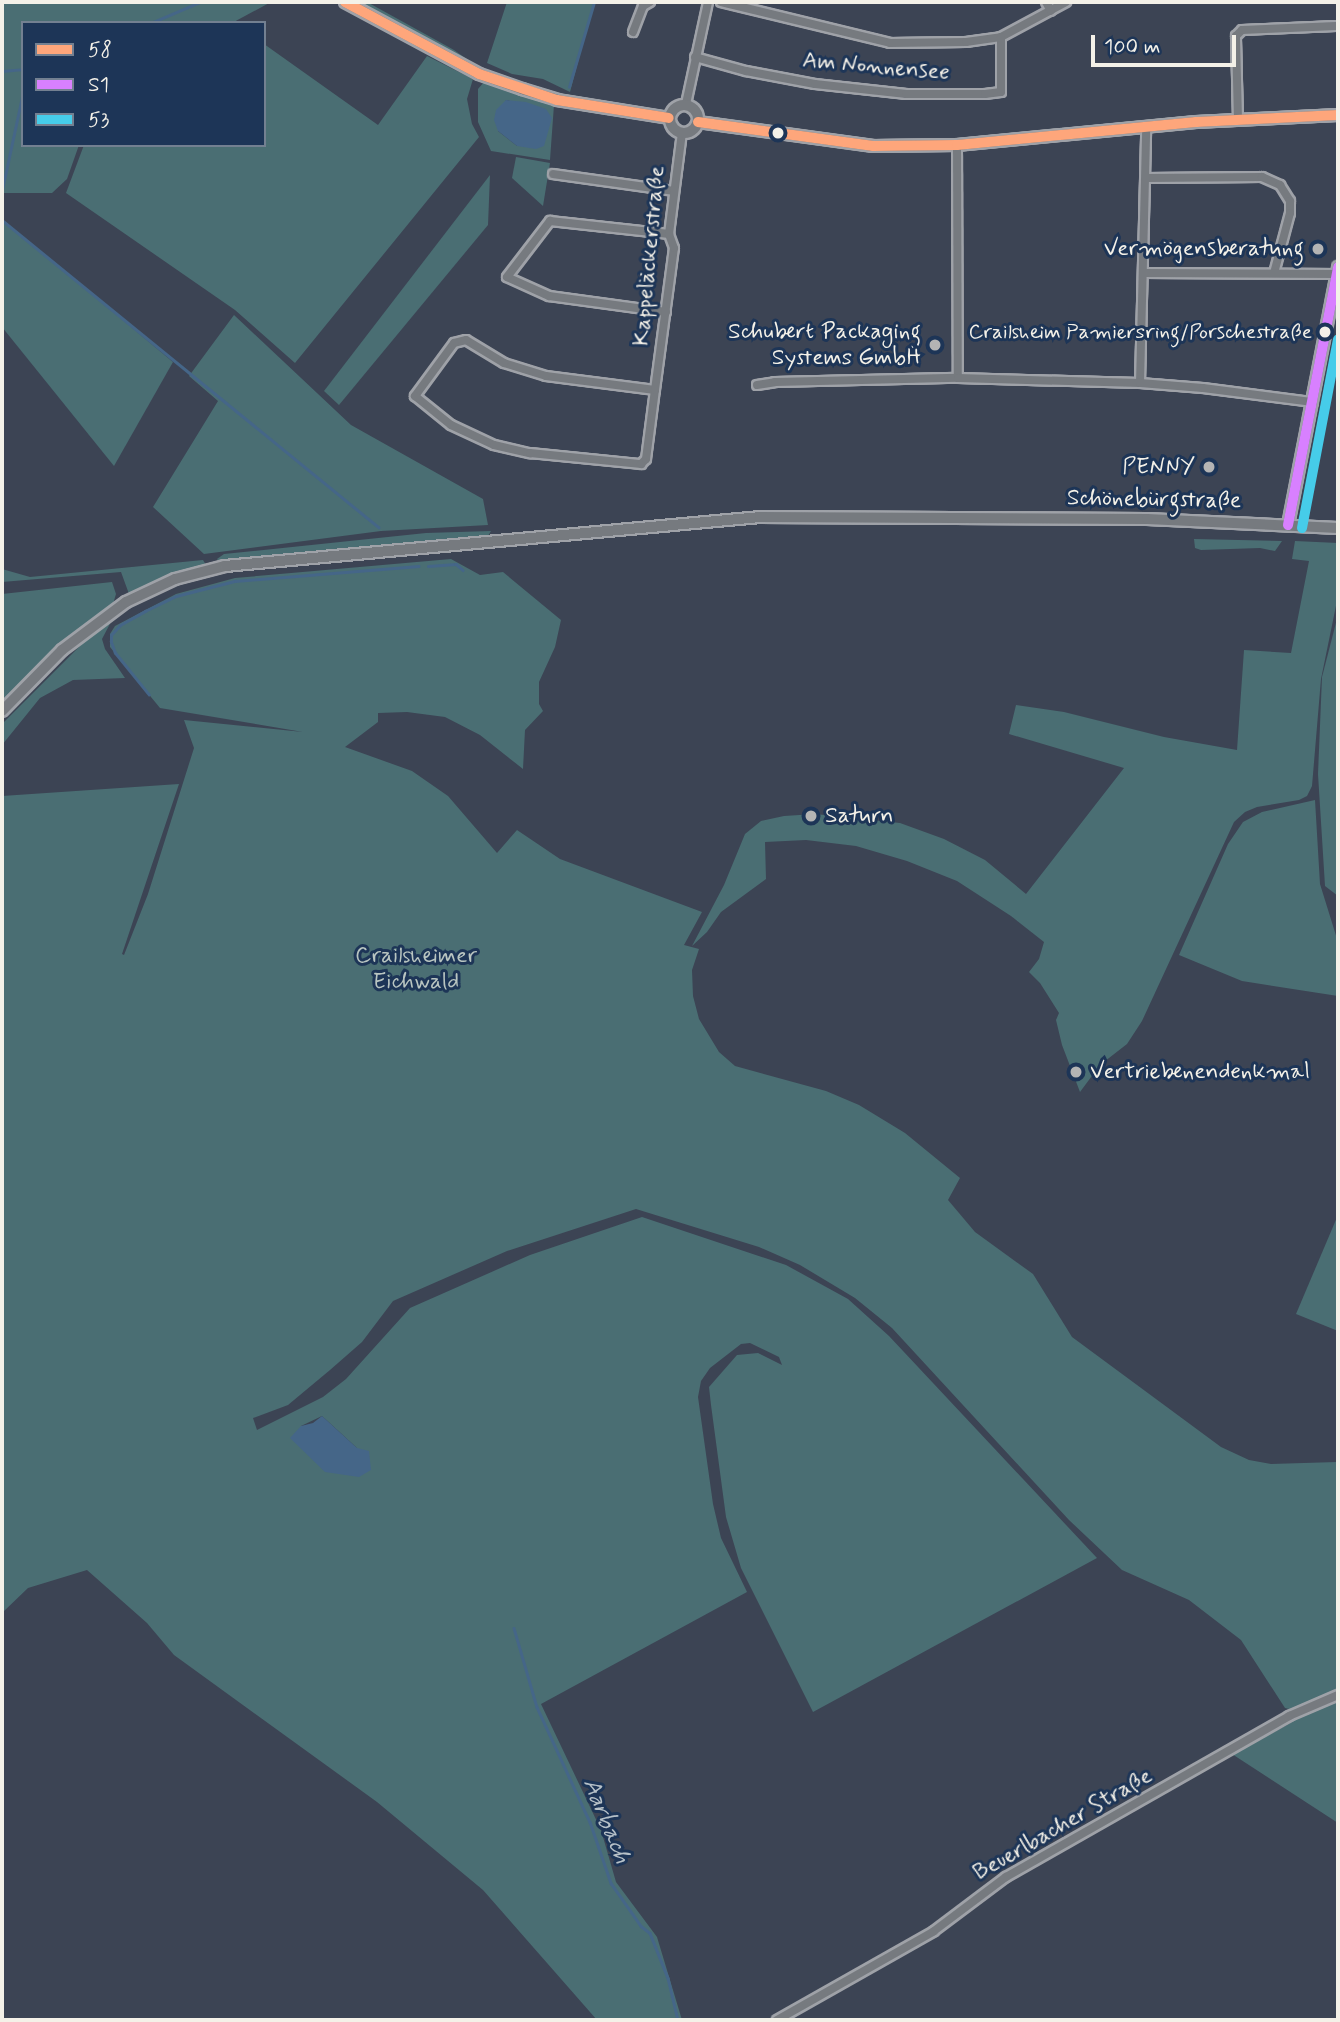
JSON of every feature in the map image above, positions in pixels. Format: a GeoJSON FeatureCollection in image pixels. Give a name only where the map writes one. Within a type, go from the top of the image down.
{"type":"FeatureCollection","features":[{"type":"Feature","properties":{"kind":"main road","name":"Schönebürgstraße"},"geometry":{"type":"LineString","coordinates":[[2,711],[62,650],[117,608],[175,579],[225,566],[760,517],[970,517],[1338,528]]}},
{"type":"Feature","properties":{"kind":"street"},"geometry":{"type":"LineString","coordinates":[[345,2],[480,74],[569,102],[669,118]]}},
{"type":"Feature","properties":{"kind":"street"},"geometry":{"type":"LineString","coordinates":[[634,32],[643,6],[650,2]]}},
{"type":"Feature","properties":{"kind":"street"},"geometry":{"type":"LineString","coordinates":[[685,104],[708,2]]}},
{"type":"Feature","properties":{"kind":"street"},"geometry":{"type":"LineString","coordinates":[[721,2],[890,43],[966,42],[1000,37],[1066,2]]}},
{"type":"Feature","properties":{"kind":"street"},"geometry":{"type":"LineString","coordinates":[[1046,2],[1051,11]]}},
{"type":"Feature","properties":{"kind":"street"},"geometry":{"type":"LineString","coordinates":[[1238,120],[1236,36],[1242,30],[1336,26]]}},
{"type":"Feature","properties":{"kind":"street","name":"Am Nonnensee"},"geometry":{"type":"LineString","coordinates":[[695,57],[746,71],[816,84],[906,94],[985,94],[1000,92],[1000,37]]}},
{"type":"Feature","properties":{"kind":"street"},"geometry":{"type":"LineString","coordinates":[[685,104],[695,109],[698,122],[694,130],[681,133],[671,127],[669,118],[673,109],[685,104]]}},
{"type":"Feature","properties":{"kind":"street"},"geometry":{"type":"LineString","coordinates":[[698,122],[873,146],[957,145],[1238,120],[1338,116]]}},
{"type":"Feature","properties":{"kind":"street"},"geometry":{"type":"LineString","coordinates":[[1140,383],[1146,129]]}},
{"type":"Feature","properties":{"kind":"street","name":"Kappeläckerstraße"},"geometry":{"type":"LineString","coordinates":[[655,390],[546,376],[504,363],[466,340],[454,343],[415,396],[419,403],[450,425],[494,444],[530,453],[642,464],[646,459],[674,248],[668,234],[681,133]]}},
{"type":"Feature","properties":{"kind":"street"},"geometry":{"type":"LineString","coordinates":[[957,145],[958,378]]}},
{"type":"Feature","properties":{"kind":"street"},"geometry":{"type":"LineString","coordinates":[[553,174],[674,191]]}},
{"type":"Feature","properties":{"kind":"street"},"geometry":{"type":"LineString","coordinates":[[1146,178],[1262,177],[1280,185],[1290,201],[1290,213],[1274,272]]}},
{"type":"Feature","properties":{"kind":"street"},"geometry":{"type":"LineString","coordinates":[[666,312],[549,296],[508,277],[550,221],[668,234]]}},
{"type":"Feature","properties":{"kind":"street"},"geometry":{"type":"LineString","coordinates":[[1144,273],[1337,271],[1288,525]]}},
{"type":"Feature","properties":{"kind":"street"},"geometry":{"type":"LineString","coordinates":[[757,385],[764,382],[958,378],[1140,383],[1313,402]]}},
{"type":"Feature","properties":{"kind":"street","name":"Beuerlbacher Straße"},"geometry":{"type":"LineString","coordinates":[[777,2020],[934,1931],[1006,1877],[1289,1716],[1338,1695]]}},
{"type":"Feature","properties":{"kind":"green space"},"geometry":{"type":"Polygon","coordinates":[[[2,2],[271,2],[236,21],[21,21],[21,147],[78,147],[67,179],[52,193],[3,193],[2,2]]]}},
{"type":"Feature","properties":{"kind":"green space"},"geometry":{"type":"Polygon","coordinates":[[[354,2],[367,2],[454,50],[478,67],[354,2]]]}},
{"type":"Feature","properties":{"kind":"green space"},"geometry":{"type":"Polygon","coordinates":[[[507,2],[594,2],[570,92],[543,79],[512,74],[487,63],[507,2]]]}},
{"type":"Feature","properties":{"kind":"green space"},"geometry":{"type":"Polygon","coordinates":[[[266,45],[378,125],[427,56],[473,79],[467,99],[472,124],[479,137],[295,363],[235,310],[66,193],[83,147],[266,147],[266,45]]]}},
{"type":"Feature","properties":{"kind":"green space"},"geometry":{"type":"Polygon","coordinates":[[[484,82],[554,105],[550,160],[491,151],[478,122],[478,89],[484,82]],[[506,100],[498,131],[517,146],[531,105],[506,100]]]}},
{"type":"Feature","properties":{"kind":"green space"},"geometry":{"type":"Polygon","coordinates":[[[516,157],[550,163],[543,206],[512,178],[516,157]]]}},
{"type":"Feature","properties":{"kind":"green space"},"geometry":{"type":"Polygon","coordinates":[[[490,175],[488,225],[339,405],[324,391],[490,175]]]}},
{"type":"Feature","properties":{"kind":"green space"},"geometry":{"type":"Polygon","coordinates":[[[2,219],[173,362],[114,466],[2,327],[2,219]]]}},
{"type":"Feature","properties":{"kind":"green space"},"geometry":{"type":"Polygon","coordinates":[[[234,315],[351,425],[483,499],[488,525],[381,531],[204,554],[153,507],[218,401],[189,376],[234,315]]]}},
{"type":"Feature","properties":{"kind":"green space"},"geometry":{"type":"Polygon","coordinates":[[[491,531],[488,536],[220,563],[217,559],[224,554],[426,533],[491,531]]]}},
{"type":"Feature","properties":{"kind":"green space"},"geometry":{"type":"Polygon","coordinates":[[[1194,539],[1282,541],[1275,551],[1260,548],[1201,550],[1195,548],[1194,539]]]}},
{"type":"Feature","properties":{"kind":"green space"},"geometry":{"type":"Polygon","coordinates":[[[1295,541],[1338,543],[1338,596],[1321,679],[1312,786],[1307,796],[1299,800],[1257,807],[1245,812],[1234,822],[1142,1021],[1127,1044],[1100,1065],[1080,1092],[1062,1045],[1056,1020],[1059,1013],[1040,983],[1029,972],[1039,959],[1044,942],[1011,916],[957,881],[907,861],[856,846],[806,840],[765,842],[766,879],[721,912],[707,932],[692,946],[724,885],[745,834],[761,821],[784,816],[815,814],[900,823],[944,839],[985,860],[1026,894],[1124,768],[1009,734],[1016,705],[1064,712],[1164,737],[1237,750],[1244,650],[1291,653],[1309,561],[1292,559],[1295,541]]]}},
{"type":"Feature","properties":{"kind":"green space","name":"Crailsheimer Eichwald"},"geometry":{"type":"Polygon","coordinates":[[[451,559],[480,575],[503,572],[561,620],[555,647],[539,682],[539,704],[543,711],[525,730],[523,769],[480,735],[445,717],[407,712],[378,713],[378,722],[345,747],[412,771],[448,796],[497,853],[517,830],[560,859],[702,912],[684,945],[699,949],[692,970],[693,996],[699,1019],[719,1052],[735,1066],[826,1091],[859,1105],[905,1133],[960,1178],[948,1200],[975,1232],[1033,1274],[1072,1337],[1221,1447],[1249,1460],[1271,1464],[1337,1462],[1338,1693],[1293,1710],[1285,1708],[1241,1640],[1189,1600],[1122,1570],[1069,1520],[892,1328],[855,1298],[800,1265],[759,1247],[636,1209],[507,1251],[393,1301],[362,1342],[330,1370],[288,1405],[253,1418],[257,1430],[323,1397],[346,1379],[410,1308],[530,1255],[642,1217],[786,1265],[848,1299],[889,1336],[1097,1558],[813,1712],[741,1568],[726,1517],[709,1387],[737,1355],[758,1353],[782,1365],[779,1357],[750,1343],[741,1344],[710,1368],[701,1381],[698,1397],[713,1504],[721,1538],[747,1592],[541,1704],[601,1830],[616,1882],[657,1937],[682,2020],[597,2020],[483,1890],[377,1802],[174,1655],[147,1623],[87,1570],[28,1588],[2,1613],[2,796],[179,784],[122,954],[124,955],[148,894],[194,748],[184,720],[303,732],[160,708],[110,647],[110,634],[115,626],[176,594],[235,578],[451,559]],[[322,1416],[301,1426],[357,1448],[322,1416]]]}},
{"type":"Feature","properties":{"kind":"green space"},"geometry":{"type":"Polygon","coordinates":[[[203,560],[206,565],[180,571],[129,594],[121,572],[2,582],[2,569],[30,577],[203,560]]]}},
{"type":"Feature","properties":{"kind":"green space"},"geometry":{"type":"Polygon","coordinates":[[[112,582],[116,594],[113,604],[66,638],[2,705],[2,594],[112,582]]]}},
{"type":"Feature","properties":{"kind":"green space"},"geometry":{"type":"Polygon","coordinates":[[[1338,615],[1338,896],[1325,886],[1318,774],[1322,677],[1338,615]]]}},
{"type":"Feature","properties":{"kind":"green space"},"geometry":{"type":"Polygon","coordinates":[[[113,618],[102,639],[105,649],[125,678],[73,680],[40,698],[2,745],[2,724],[82,644],[113,618]]]}},
{"type":"Feature","properties":{"kind":"green space"},"geometry":{"type":"Polygon","coordinates":[[[1315,800],[1320,884],[1338,942],[1338,996],[1242,981],[1179,955],[1228,844],[1243,822],[1262,812],[1315,800]]]}},
{"type":"Feature","properties":{"kind":"green space"},"geometry":{"type":"Polygon","coordinates":[[[1338,1215],[1338,1331],[1296,1314],[1338,1215]]]}},
{"type":"Feature","properties":{"kind":"green space"},"geometry":{"type":"Polygon","coordinates":[[[1338,1700],[1338,1823],[1232,1754],[1289,1724],[1304,1712],[1338,1700]]]}},
{"type":"Feature","properties":{"kind":"water"},"geometry":{"type":"Polygon","coordinates":[[[506,100],[526,102],[546,109],[552,118],[544,146],[536,149],[517,146],[498,131],[494,120],[496,110],[506,100]]]}},
{"type":"Feature","properties":{"kind":"water"},"geometry":{"type":"Polygon","coordinates":[[[322,1416],[357,1448],[369,1451],[371,1470],[359,1477],[325,1472],[290,1438],[301,1426],[313,1423],[322,1416]]]}},
{"type":"Feature","properties":{"kind":"waterway"},"geometry":{"type":"LineString","coordinates":[[156,21],[200,2]]}},
{"type":"Feature","properties":{"kind":"waterway"},"geometry":{"type":"LineString","coordinates":[[569,87],[594,2]]}},
{"type":"Feature","properties":{"kind":"waterway"},"geometry":{"type":"LineString","coordinates":[[2,71],[21,69]]}},
{"type":"Feature","properties":{"kind":"waterway"},"geometry":{"type":"LineString","coordinates":[[2,190],[21,101]]}},
{"type":"Feature","properties":{"kind":"waterway"},"geometry":{"type":"LineString","coordinates":[[2,220],[379,527]]}},
{"type":"Feature","properties":{"kind":"waterway"},"geometry":{"type":"LineString","coordinates":[[428,566],[456,564],[463,570]]}},
{"type":"Feature","properties":{"kind":"waterway"},"geometry":{"type":"LineString","coordinates":[[149,695],[115,653],[111,635],[120,625],[176,596],[235,581],[418,566]]}},
{"type":"Feature","properties":{"kind":"waterway","name":"Aarbach"},"geometry":{"type":"LineString","coordinates":[[514,1628],[537,1707],[590,1822],[611,1883],[641,1926],[650,1933],[668,1978],[678,2020]]}},
{"type":"Feature","properties":{"kind":"transit line","name":"58"},"geometry":{"type":"LineString","coordinates":[[345,2],[479,74],[557,100],[669,118]]}},
{"type":"Feature","properties":{"kind":"transit line","name":"58"},"geometry":{"type":"LineString","coordinates":[[698,122],[873,146],[957,145],[1196,122],[1338,115]]}},
{"type":"Feature","properties":{"kind":"transit line","name":"S1"},"geometry":{"type":"LineString","coordinates":[[1288,525],[1338,267]]}},
{"type":"Feature","properties":{"kind":"transit line","name":"53"},"geometry":{"type":"LineString","coordinates":[[1302,528],[1338,339]]}},
{"type":"Feature","properties":{"kind":"place","name":"Vermögensberatung"},"geometry":{"type":"Point","coordinates":[1318,249]}},
{"type":"Feature","properties":{"kind":"place","name":"Crailsheim Pamiersring/Porschestraße"},"geometry":{"type":"Point","coordinates":[1325,332]}},
{"type":"Feature","properties":{"kind":"place","name":"Schubert Packaging Systems GmbH"},"geometry":{"type":"Point","coordinates":[935,345]}},
{"type":"Feature","properties":{"kind":"place","name":"PENNY"},"geometry":{"type":"Point","coordinates":[1209,467]}},
{"type":"Feature","properties":{"kind":"place","name":"Saturn"},"geometry":{"type":"Point","coordinates":[811,816]}},
{"type":"Feature","properties":{"kind":"place","name":"Vertriebenendenkmal"},"geometry":{"type":"Point","coordinates":[1076,1072]}}]}
